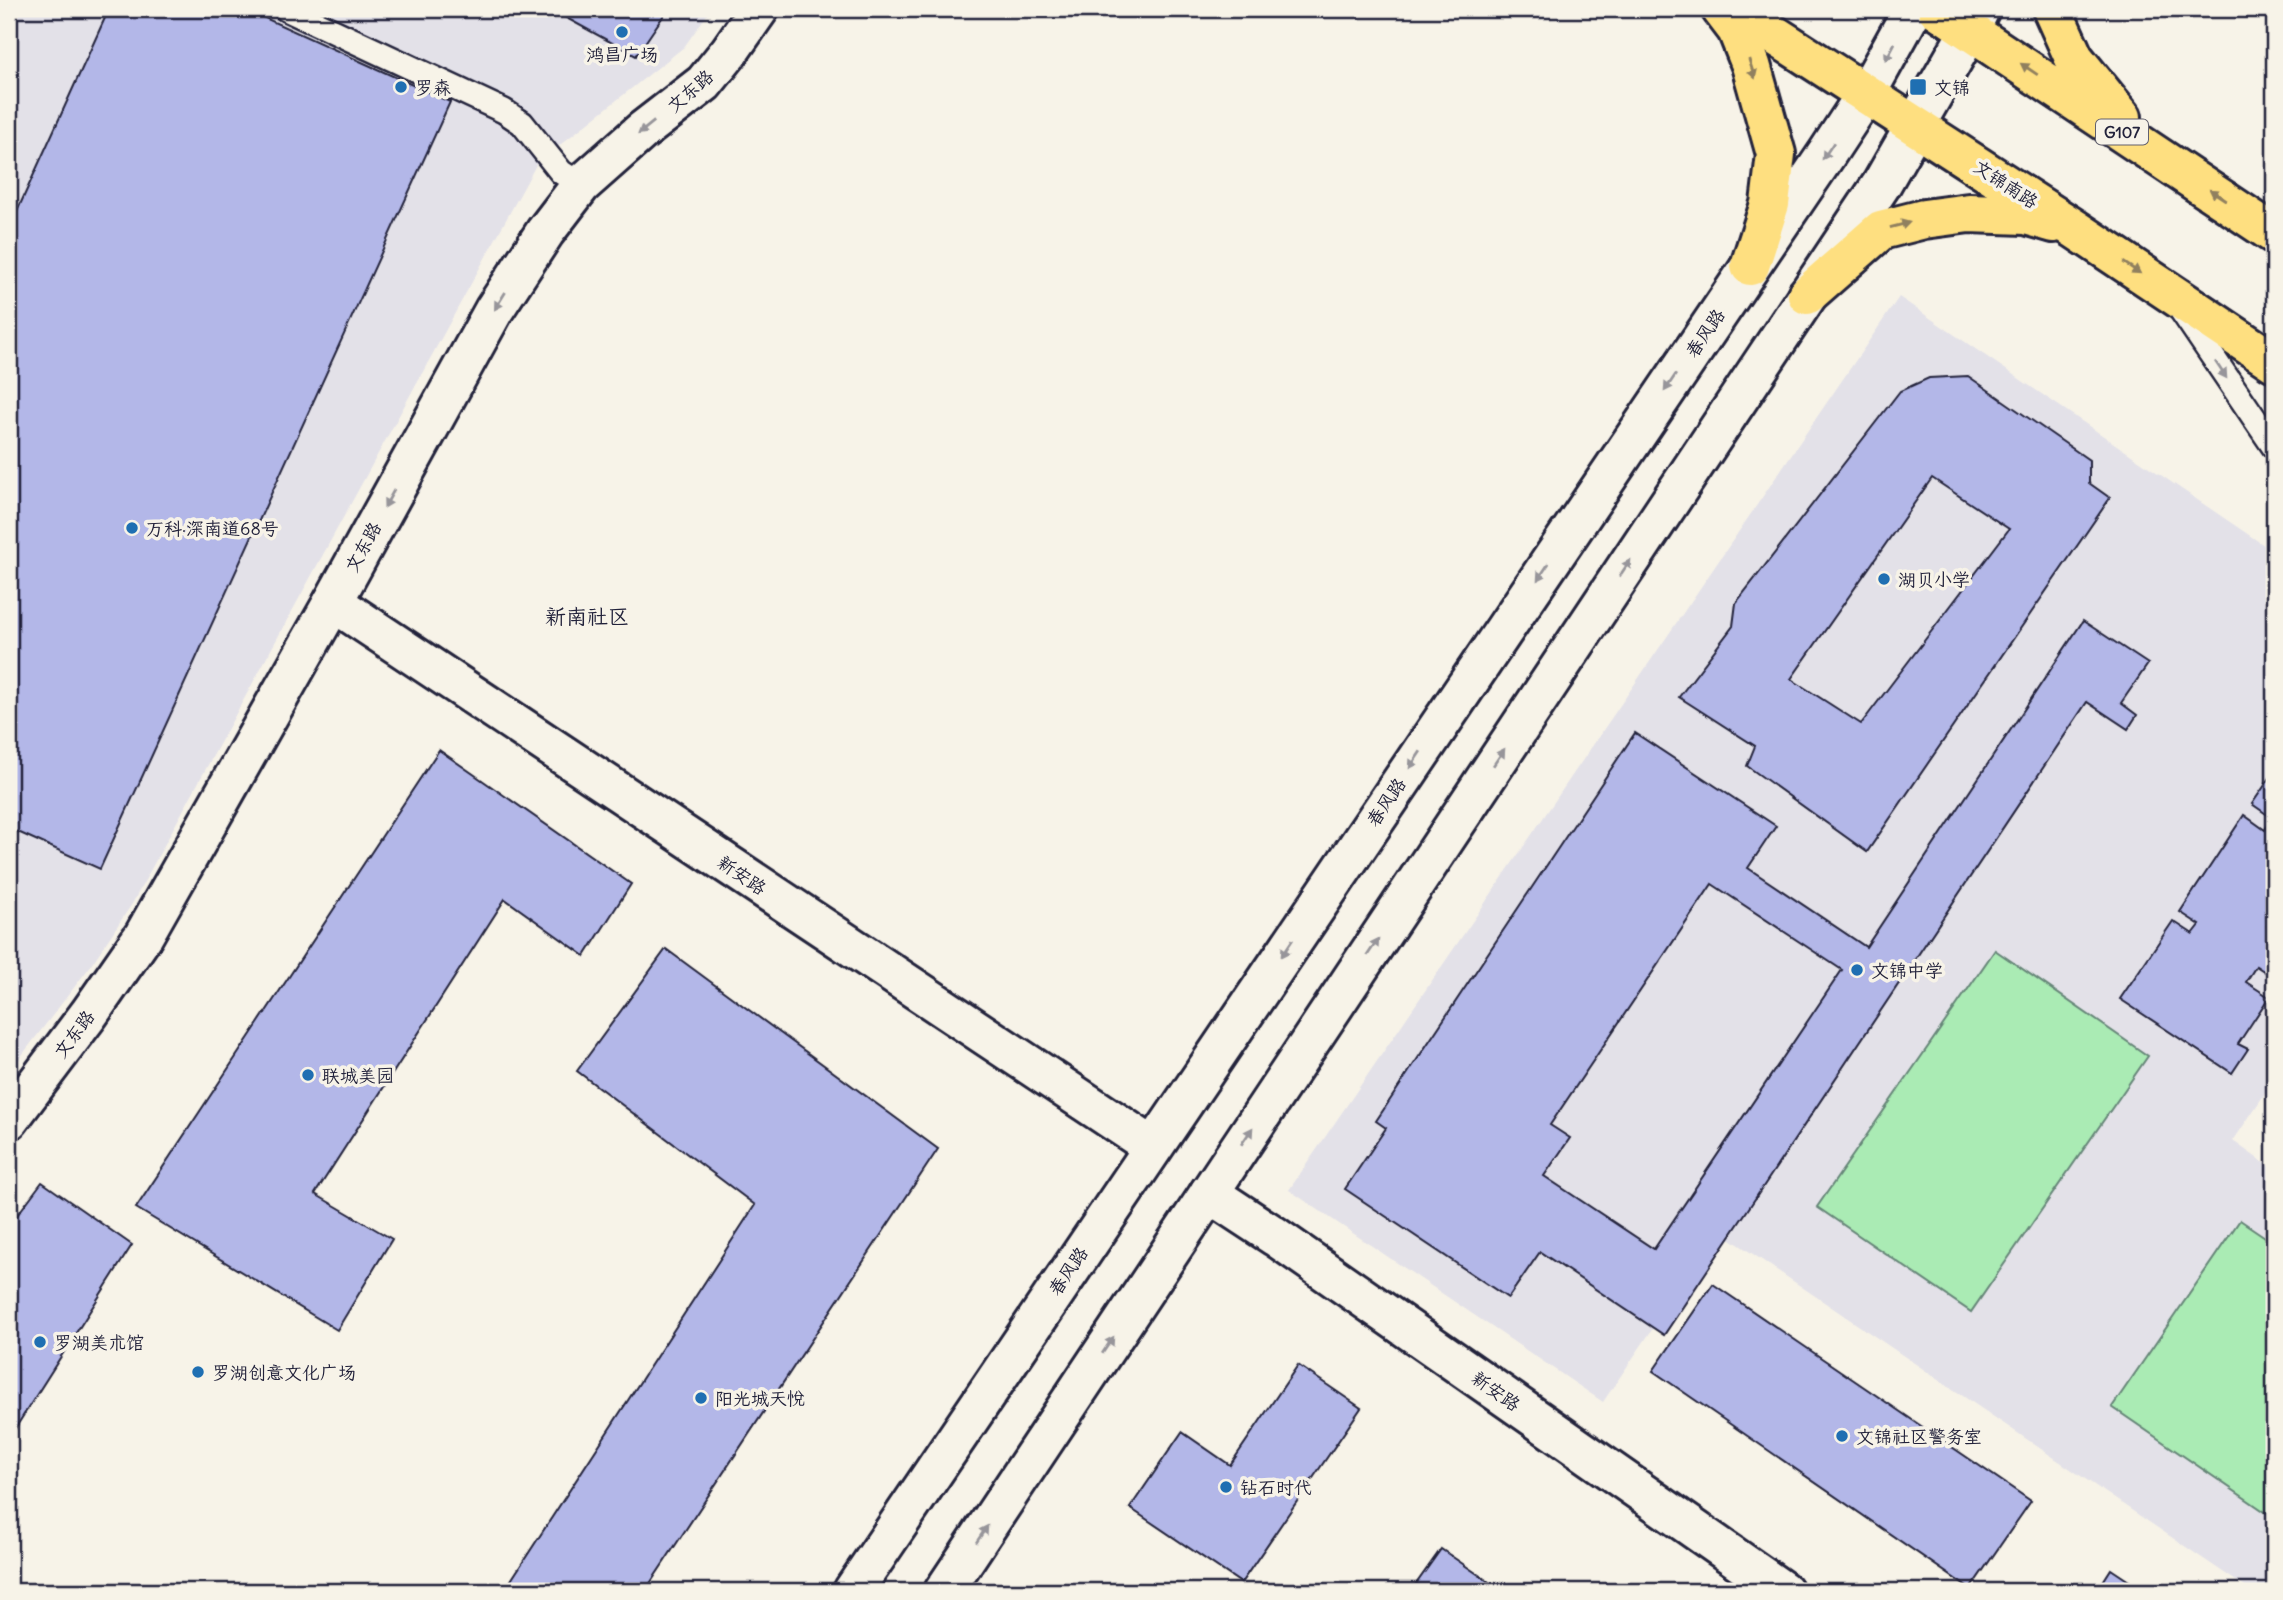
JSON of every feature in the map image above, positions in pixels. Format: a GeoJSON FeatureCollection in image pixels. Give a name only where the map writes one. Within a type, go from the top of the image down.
{"type":"FeatureCollection","features":[{"type":"Feature","properties":{"kind":"highway"},"geometry":{"type":"LineString","coordinates":[[1721,9],[1737,30],[1751,65],[1776,154],[1770,204],[1750,266]]}},
{"type":"Feature","properties":{"kind":"highway","name":"文锦南路"},"geometry":{"type":"LineString","coordinates":[[1734,9],[2076,229],[2274,362]]}},
{"type":"Feature","properties":{"kind":"highway","name":"G107"},"geometry":{"type":"LineString","coordinates":[[1937,9],[1975,19],[2163,159],[2274,234]]}},
{"type":"Feature","properties":{"kind":"highway"},"geometry":{"type":"LineString","coordinates":[[2052,9],[2074,58],[2111,105],[2163,159]]}},
{"type":"Feature","properties":{"kind":"highway"},"geometry":{"type":"LineString","coordinates":[[1807,295],[1881,230],[1924,219],[1969,213],[2026,215],[2076,229]]}},
{"type":"Feature","properties":{"kind":"highway"},"geometry":{"type":"LineString","coordinates":[[2169,293],[2274,388]]}},
{"type":"Feature","properties":{"kind":"street","name":"文东路"},"geometry":{"type":"LineString","coordinates":[[9,1120],[89,1014],[144,935],[333,602],[494,310],[545,232],[581,185],[642,131],[704,83],[759,9]]}},
{"type":"Feature","properties":{"kind":"street","name":"春风路"},"geometry":{"type":"LineString","coordinates":[[853,1591],[1866,94],[1913,9]]}},
{"type":"Feature","properties":{"kind":"street"},"geometry":{"type":"LineString","coordinates":[[944,1591],[1881,185],[1975,19]]}},
{"type":"Feature","properties":{"kind":"street","name":"新安路"},"geometry":{"type":"LineString","coordinates":[[333,602],[1153,1147]]}},
{"type":"Feature","properties":{"kind":"street","name":"新安路"},"geometry":{"type":"LineString","coordinates":[[1209,1193],[1783,1591]]}},
{"type":"Feature","properties":{"kind":"lane"},"geometry":{"type":"LineString","coordinates":[[285,9],[505,111],[522,123],[561,172],[581,185]]}},
{"type":"Feature","properties":{"kind":"lane"},"geometry":{"type":"LineString","coordinates":[[2169,293],[2274,447]]}},
{"type":"Feature","properties":{"kind":"shaded area","name":"万科·深南道68号"},"geometry":{"type":"Polygon","coordinates":[[[9,9],[711,9],[684,47],[537,163],[132,904],[89,968],[9,1072],[9,9]]]}},
{"type":"Feature","properties":{"kind":"shaded area","name":"文锦中学"},"geometry":{"type":"Polygon","coordinates":[[[1899,297],[2274,552],[2274,1080],[2233,1141],[2274,1170],[2274,1591],[2251,1591],[1719,1231],[1603,1402],[1289,1190],[1899,297]]]}},
{"type":"Feature","properties":{"kind":"green space"},"geometry":{"type":"Polygon","coordinates":[[[1995,950],[2148,1056],[1971,1312],[1817,1207],[1995,950]]]}},
{"type":"Feature","properties":{"kind":"green space"},"geometry":{"type":"Polygon","coordinates":[[[2240,1220],[2274,1243],[2274,1518],[2112,1407],[2240,1220]]]}},
{"type":"Feature","properties":{"kind":"building","name":"万科·深南道68号"},"geometry":{"type":"Polygon","coordinates":[[[109,9],[245,9],[450,102],[100,869],[9,828],[9,229],[109,9]]]}},
{"type":"Feature","properties":{"kind":"building","name":"鸿昌广场"},"geometry":{"type":"Polygon","coordinates":[[[550,9],[668,9],[636,56],[550,9]]]}},
{"type":"Feature","properties":{"kind":"building"},"geometry":{"type":"Polygon","coordinates":[[[1968,376],[2089,460],[2089,483],[2110,498],[1867,852],[1747,766],[1755,746],[1679,697],[1733,626],[1736,603],[1900,391],[1929,378],[1968,376]],[[1932,478],[1791,679],[1861,724],[2009,529],[1932,478]]]}},
{"type":"Feature","properties":{"kind":"building"},"geometry":{"type":"Polygon","coordinates":[[[2083,621],[2148,664],[2121,703],[2137,715],[2128,729],[2087,702],[1664,1335],[1540,1252],[1508,1298],[1345,1189],[1386,1128],[1376,1121],[1635,733],[1776,826],[1748,868],[1866,947],[2083,621]],[[1712,884],[1550,1125],[1570,1138],[1544,1176],[1654,1249],[1842,970],[1712,884]]]}},
{"type":"Feature","properties":{"kind":"building","name":"联城美园"},"geometry":{"type":"Polygon","coordinates":[[[439,750],[631,884],[585,956],[505,899],[315,1194],[392,1239],[337,1330],[136,1208],[439,750]]]}},
{"type":"Feature","properties":{"kind":"building"},"geometry":{"type":"Polygon","coordinates":[[[2274,772],[2274,914],[2267,926],[2274,931],[2274,978],[2256,966],[2246,982],[2269,997],[2238,1044],[2248,1049],[2232,1073],[2120,999],[2173,921],[2193,934],[2200,925],[2180,912],[2244,815],[2265,830],[2272,818],[2252,804],[2274,772]]]}},
{"type":"Feature","properties":{"kind":"building","name":"阳光城天悦"},"geometry":{"type":"Polygon","coordinates":[[[666,949],[938,1149],[645,1591],[504,1591],[755,1205],[577,1071],[666,949]]]}},
{"type":"Feature","properties":{"kind":"building","name":"罗湖美术馆"},"geometry":{"type":"Polygon","coordinates":[[[42,1182],[132,1245],[9,1438],[9,1226],[42,1182]]]}},
{"type":"Feature","properties":{"kind":"building","name":"文锦社区警务室"},"geometry":{"type":"Polygon","coordinates":[[[1713,1284],[2031,1501],[1970,1589],[1653,1371],[1713,1284]]]}},
{"type":"Feature","properties":{"kind":"building","name":"钻石时代"},"geometry":{"type":"Polygon","coordinates":[[[1298,1365],[1361,1408],[1241,1583],[1130,1508],[1182,1432],[1230,1465],[1298,1365]]]}},
{"type":"Feature","properties":{"kind":"building"},"geometry":{"type":"Polygon","coordinates":[[[1441,1549],[1492,1584],[1487,1591],[1411,1591],[1441,1549]]]}},
{"type":"Feature","properties":{"kind":"building"},"geometry":{"type":"Polygon","coordinates":[[[2111,1569],[2144,1591],[2097,1591],[2111,1569]]]}},
{"type":"Feature","properties":{"kind":"place","name":"鸿昌广场"},"geometry":{"type":"Point","coordinates":[622,32]}},
{"type":"Feature","properties":{"kind":"place","name":"罗森"},"geometry":{"type":"Point","coordinates":[401,87]}},
{"type":"Feature","properties":{"kind":"place","name":"文锦"},"geometry":{"type":"Point","coordinates":[1918,87]}},
{"type":"Feature","properties":{"kind":"place","name":"万科·深南道68号"},"geometry":{"type":"Point","coordinates":[132,528]}},
{"type":"Feature","properties":{"kind":"place","name":"湖贝小学"},"geometry":{"type":"Point","coordinates":[1884,579]}},
{"type":"Feature","properties":{"kind":"place","name":"文锦中学"},"geometry":{"type":"Point","coordinates":[1857,970]}},
{"type":"Feature","properties":{"kind":"place","name":"联城美园"},"geometry":{"type":"Point","coordinates":[308,1075]}},
{"type":"Feature","properties":{"kind":"place","name":"罗湖美术馆"},"geometry":{"type":"Point","coordinates":[40,1342]}},
{"type":"Feature","properties":{"kind":"place","name":"罗湖创意文化广场"},"geometry":{"type":"Point","coordinates":[198,1372]}},
{"type":"Feature","properties":{"kind":"place","name":"阳光城天悦"},"geometry":{"type":"Point","coordinates":[701,1398]}},
{"type":"Feature","properties":{"kind":"place","name":"文锦社区警务室"},"geometry":{"type":"Point","coordinates":[1842,1436]}},
{"type":"Feature","properties":{"kind":"place","name":"钻石时代"},"geometry":{"type":"Point","coordinates":[1226,1487]}},
{"type":"Feature","properties":{"kind":"district","name":"新南社区"},"geometry":{"type":"Point","coordinates":[587,616]}}]}
